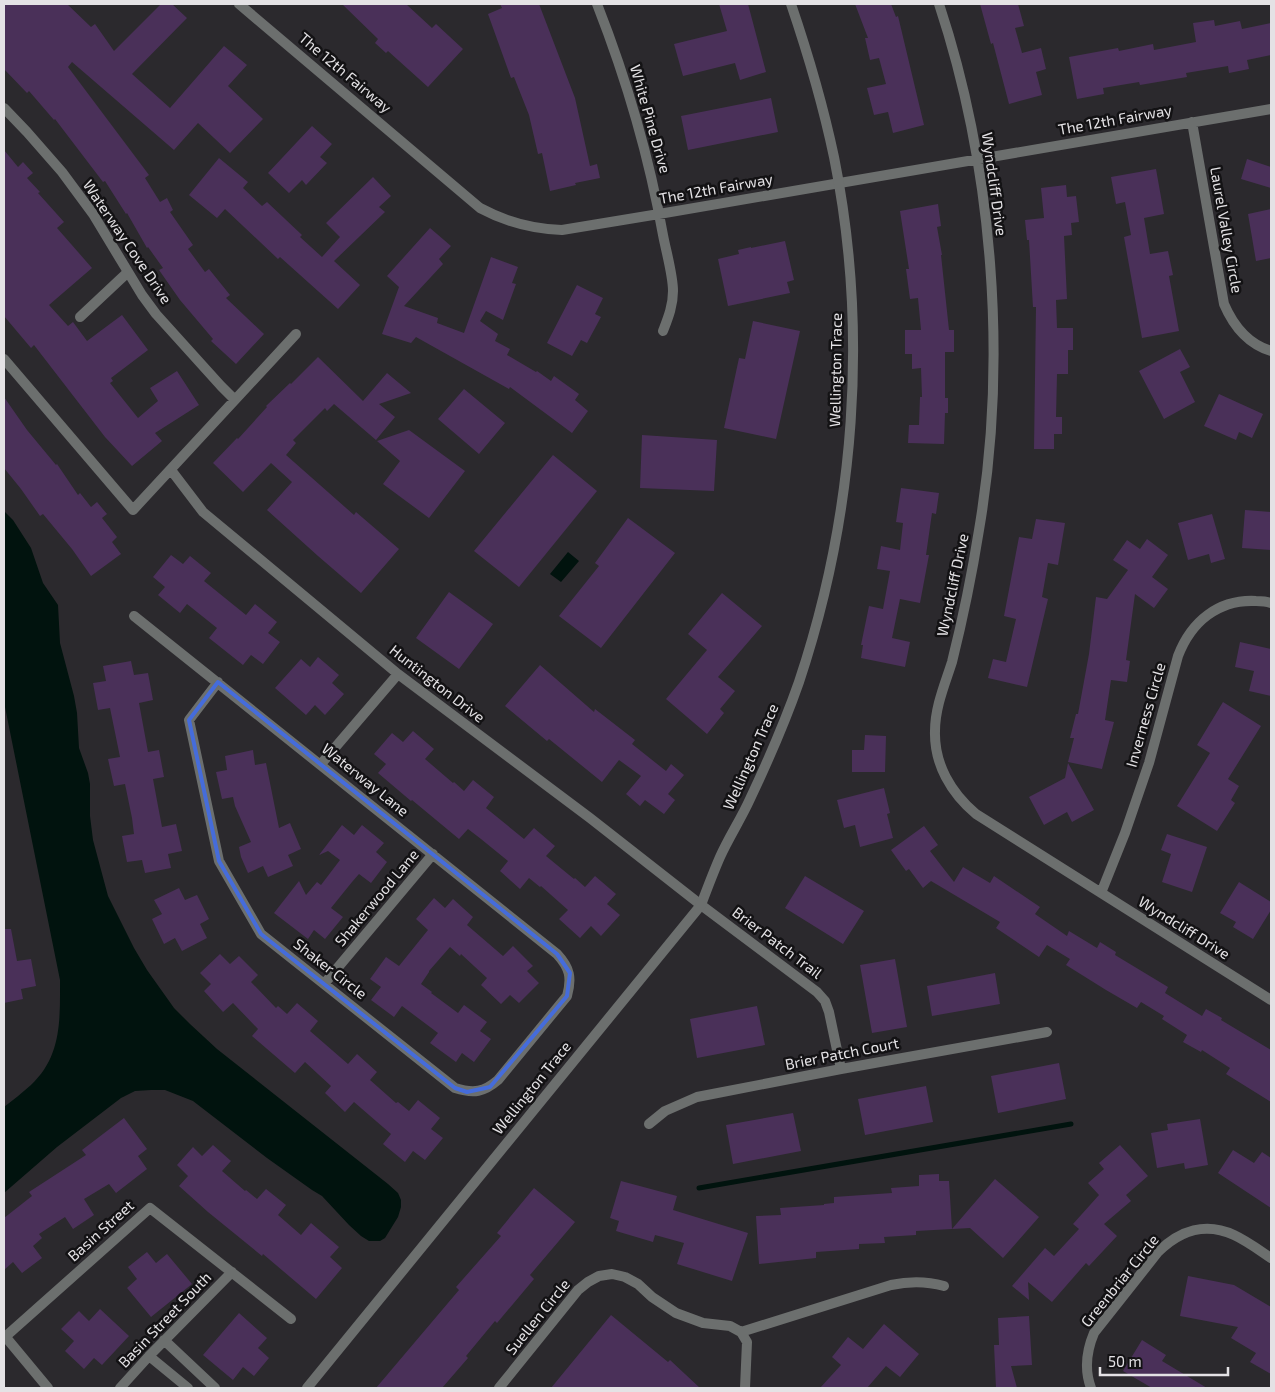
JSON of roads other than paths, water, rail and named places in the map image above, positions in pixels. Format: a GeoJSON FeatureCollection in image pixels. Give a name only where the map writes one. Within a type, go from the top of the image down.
{"type":"FeatureCollection","features":[{"type":"Feature","properties":{"kind":"street","name":"The 12th Fairway"},"geometry":{"type":"LineString","coordinates":[[239,4],[480,208],[502,219],[550,230],[562,230],[659,214],[1271,109]]}},
{"type":"Feature","properties":{"kind":"street","name":"White Pine Drive"},"geometry":{"type":"LineString","coordinates":[[597,4],[632,107],[659,214],[673,290],[671,310],[662,331]]}},
{"type":"Feature","properties":{"kind":"street","name":"Wellington Trace"},"geometry":{"type":"LineString","coordinates":[[308,1388],[701,906],[720,857],[750,800],[776,742],[798,683],[817,622],[832,560],[843,497],[850,434],[853,370],[847,242],[839,182],[824,111],[807,50],[791,4]]}},
{"type":"Feature","properties":{"kind":"street","name":"Wyndcliff Drive"},"geometry":{"type":"LineString","coordinates":[[939,4],[963,92],[977,159],[986,223],[993,342],[993,393],[988,461],[980,528],[968,595],[936,719],[936,744],[941,769],[950,787],[966,806],[976,814],[1271,1000]]}},
{"type":"Feature","properties":{"kind":"street","name":"Waterway Cove Drive"},"geometry":{"type":"LineString","coordinates":[[4,108],[62,172],[93,214],[142,295],[156,314],[234,399]]}},
{"type":"Feature","properties":{"kind":"street","name":"Laurel Valley Circle"},"geometry":{"type":"LineString","coordinates":[[1192,122],[1224,304],[1236,327],[1256,344],[1271,351]]}},
{"type":"Feature","properties":{"kind":"street"},"geometry":{"type":"LineString","coordinates":[[80,317],[128,272]]}},
{"type":"Feature","properties":{"kind":"street"},"geometry":{"type":"LineString","coordinates":[[4,358],[133,510],[296,334]]}},
{"type":"Feature","properties":{"kind":"street","name":"Huntington Drive"},"geometry":{"type":"LineString","coordinates":[[171,470],[203,512],[398,674],[590,818],[701,906]]}},
{"type":"Feature","properties":{"kind":"street","name":"Inverness Circle"},"geometry":{"type":"LineString","coordinates":[[1101,893],[1125,833],[1149,763],[1182,643],[1198,622],[1220,607],[1245,600],[1271,603]]}},
{"type":"Feature","properties":{"kind":"street","name":"Waterway Lane"},"geometry":{"type":"LineString","coordinates":[[134,616],[557,954],[565,962],[570,973]]}},
{"type":"Feature","properties":{"kind":"street"},"geometry":{"type":"LineString","coordinates":[[321,764],[398,674]]}},
{"type":"Feature","properties":{"kind":"street","name":"Shaker Circle"},"geometry":{"type":"LineString","coordinates":[[218,682],[189,720],[220,861],[261,934],[456,1088],[467,1092],[490,1087],[498,1080],[567,996],[570,985],[570,973]]}},
{"type":"Feature","properties":{"kind":"street","name":"Shakerwood Lane"},"geometry":{"type":"LineString","coordinates":[[324,984],[433,854]]}},
{"type":"Feature","properties":{"kind":"street","name":"Brier Patch Trail"},"geometry":{"type":"LineString","coordinates":[[701,906],[817,992],[825,1002],[829,1012],[841,1069]]}},
{"type":"Feature","properties":{"kind":"street","name":"Brier Patch Court"},"geometry":{"type":"LineString","coordinates":[[649,1124],[665,1111],[697,1097],[1047,1032]]}},
{"type":"Feature","properties":{"kind":"street","name":"Basin Street"},"geometry":{"type":"LineString","coordinates":[[4,1336],[150,1208],[291,1319]]}},
{"type":"Feature","properties":{"kind":"street","name":"Greenbriar Circle"},"geometry":{"type":"LineString","coordinates":[[1091,1388],[1086,1367],[1089,1344],[1094,1333],[1167,1243],[1187,1232],[1199,1229],[1222,1230],[1235,1235],[1271,1258]]}},
{"type":"Feature","properties":{"kind":"street","name":"Basin Street South"},"geometry":{"type":"LineString","coordinates":[[120,1388],[164,1340],[232,1272]]}},
{"type":"Feature","properties":{"kind":"street","name":"Suellen Circle"},"geometry":{"type":"LineString","coordinates":[[499,1388],[578,1290],[599,1276],[612,1274],[625,1277],[638,1284],[652,1297],[676,1313],[703,1322],[730,1326],[741,1332]]}},
{"type":"Feature","properties":{"kind":"street"},"geometry":{"type":"LineString","coordinates":[[745,1388],[747,1342],[741,1332],[898,1283],[918,1281],[944,1286]]}},
{"type":"Feature","properties":{"kind":"street"},"geometry":{"type":"LineString","coordinates":[[4,1336],[48,1388]]}},
{"type":"Feature","properties":{"kind":"street"},"geometry":{"type":"LineString","coordinates":[[164,1340],[215,1388]]}},
{"type":"Feature","properties":{"kind":"street"},"geometry":{"type":"LineString","coordinates":[[149,1356],[188,1388]]}},
{"type":"Feature","properties":{"kind":"waterway"},"geometry":{"type":"LineString","coordinates":[[699,1188],[1071,1124]]}}]}
